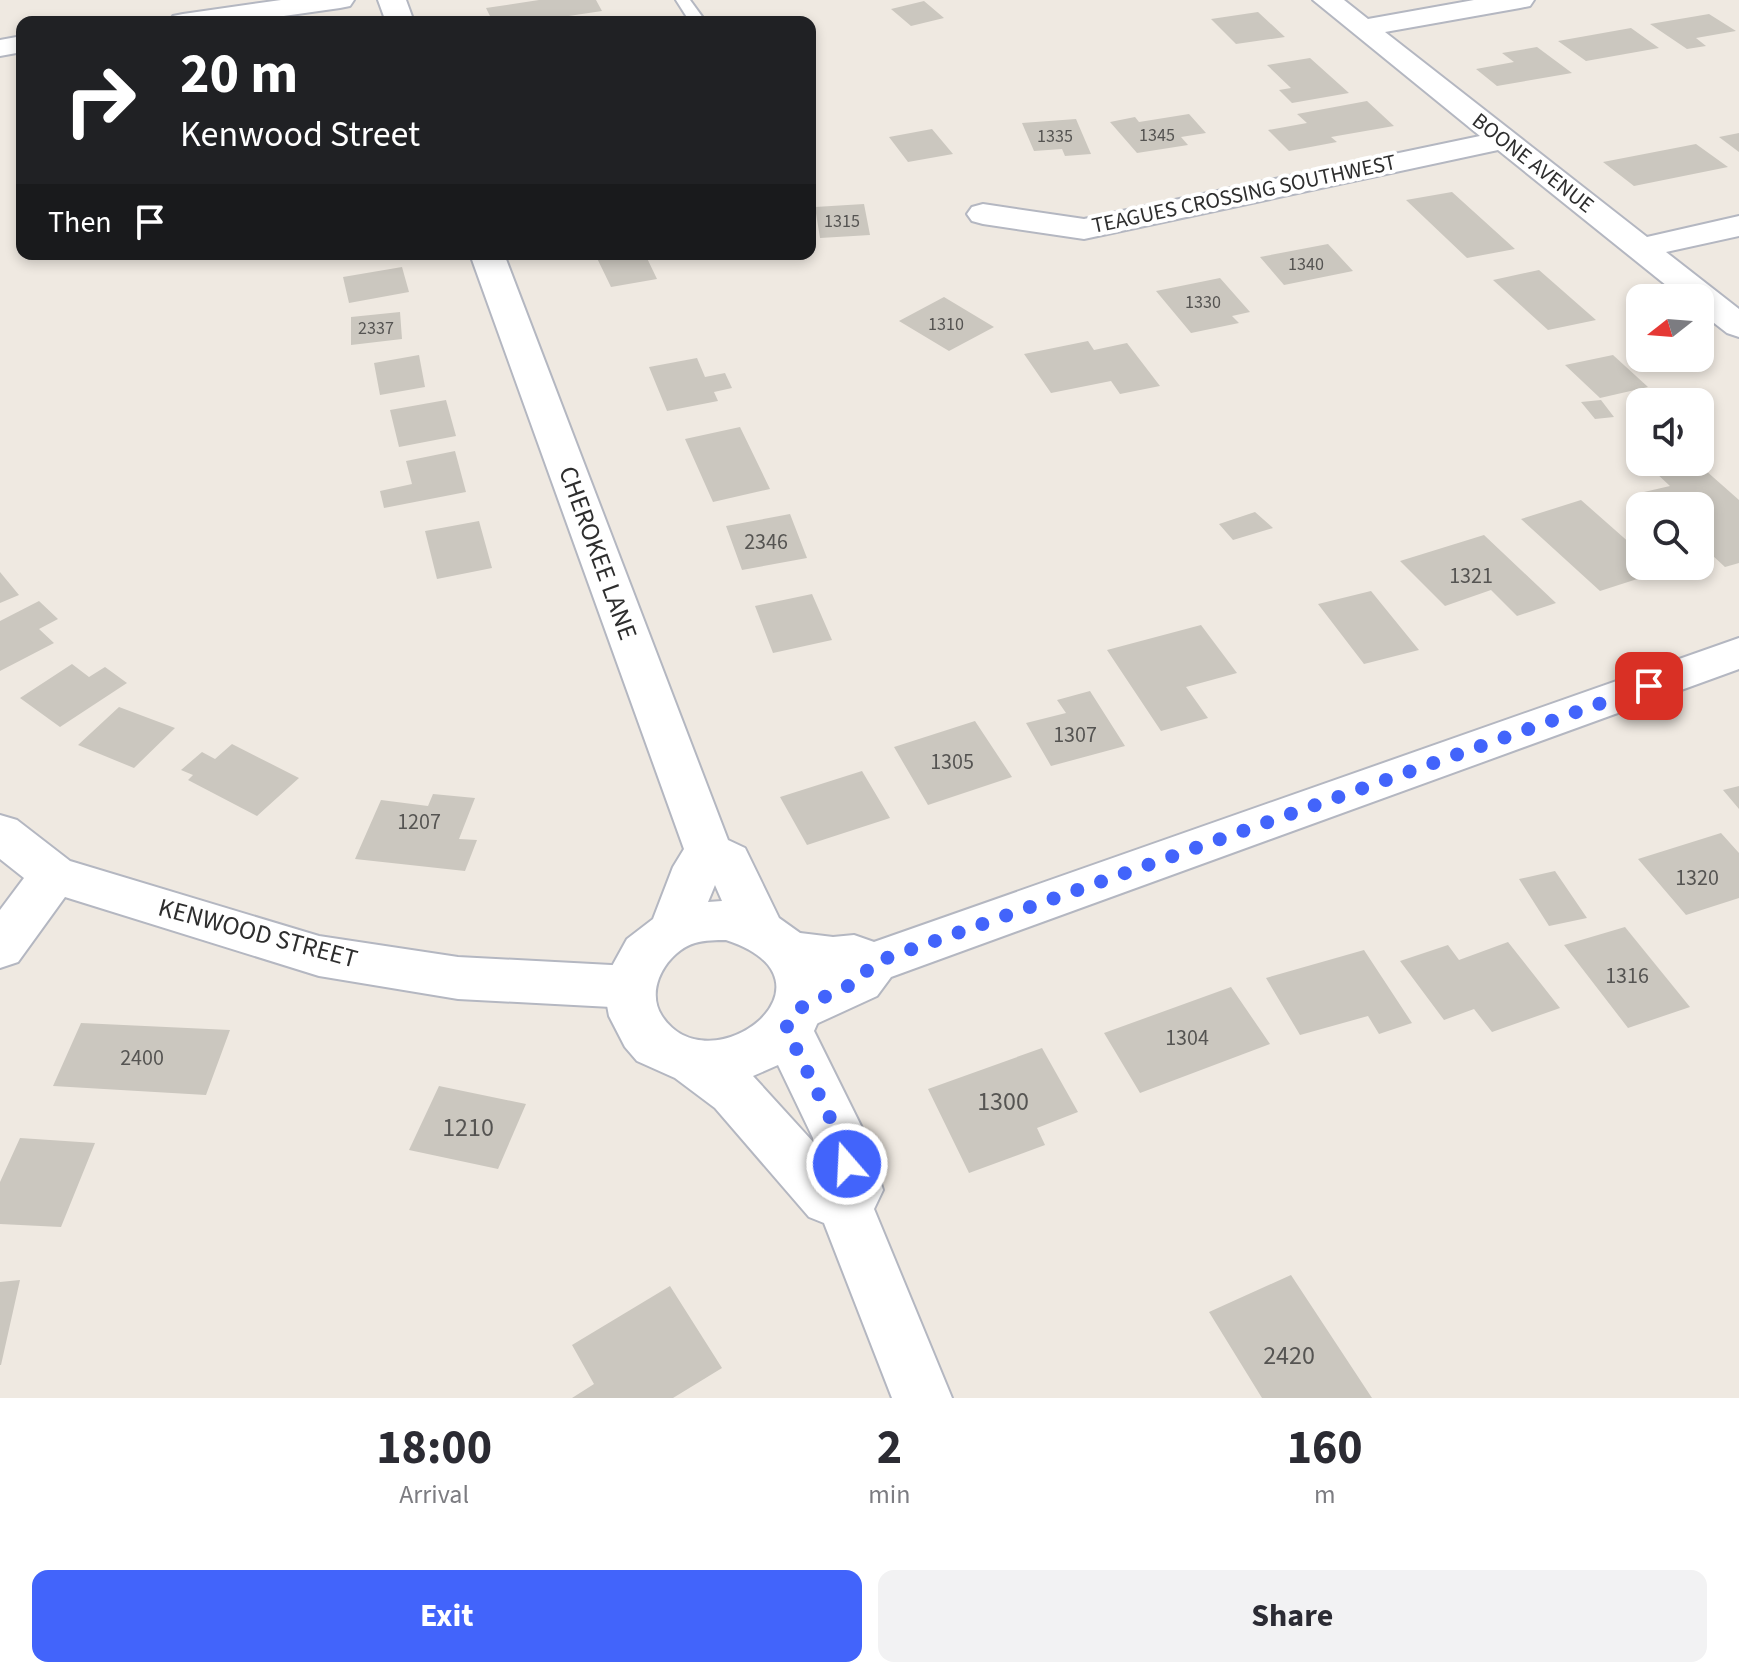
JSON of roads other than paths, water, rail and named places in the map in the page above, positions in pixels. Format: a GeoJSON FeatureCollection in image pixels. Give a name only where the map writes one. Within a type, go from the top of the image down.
{"type":"FeatureCollection","features":[{"type":"Feature","properties":{"kind":"street"},"geometry":{"type":"LineString","coordinates":[[226,16],[340,0]]}},
{"type":"Feature","properties":{"kind":"street","name":"BOONE AVENUE"},"geometry":{"type":"LineString","coordinates":[[1327,0],[1739,326]]}},
{"type":"Feature","properties":{"kind":"street"},"geometry":{"type":"LineString","coordinates":[[1362,28],[1520,0]]}},
{"type":"Feature","properties":{"kind":"street","name":"TEAGUES CROSSING SOUTHWEST"},"geometry":{"type":"LineString","coordinates":[[983,214],[1084,229],[1504,140]]}},
{"type":"Feature","properties":{"kind":"street"},"geometry":{"type":"LineString","coordinates":[[1640,248],[1739,226]]}},
{"type":"Feature","properties":{"kind":"street","name":"CHEROKEE LANE"},"geometry":{"type":"LineString","coordinates":[[489,260],[709,852],[728,861],[776,940]]}},
{"type":"Feature","properties":{"kind":"street"},"geometry":{"type":"LineString","coordinates":[[792,1018],[859,981],[873,963],[1739,653]]}},
{"type":"Feature","properties":{"kind":"street","name":"KENWOOD STREET"},"geometry":{"type":"LineString","coordinates":[[0,833],[54,875],[319,956],[458,978],[630,987]]}},
{"type":"Feature","properties":{"kind":"street"},"geometry":{"type":"LineString","coordinates":[[673,931],[697,867],[709,852]]}},
{"type":"Feature","properties":{"kind":"street"},"geometry":{"type":"LineString","coordinates":[[0,948],[54,875]]}},
{"type":"Feature","properties":{"kind":"street"},"geometry":{"type":"LineString","coordinates":[[776,940],[801,973],[803,995],[777,1040],[752,1055],[722,1063],[692,1061],[664,1051],[643,1034],[631,1012],[630,987],[637,965],[652,946],[673,931],[699,922],[726,920],[776,940],[833,957],[854,955],[873,963]]}},
{"type":"Feature","properties":{"kind":"street"},"geometry":{"type":"LineString","coordinates":[[792,1018],[840,1138],[855,1190],[845,1206]]}},
{"type":"Feature","properties":{"kind":"street"},"geometry":{"type":"LineString","coordinates":[[692,1061],[734,1092],[829,1199],[845,1206],[922,1398]]}}]}
